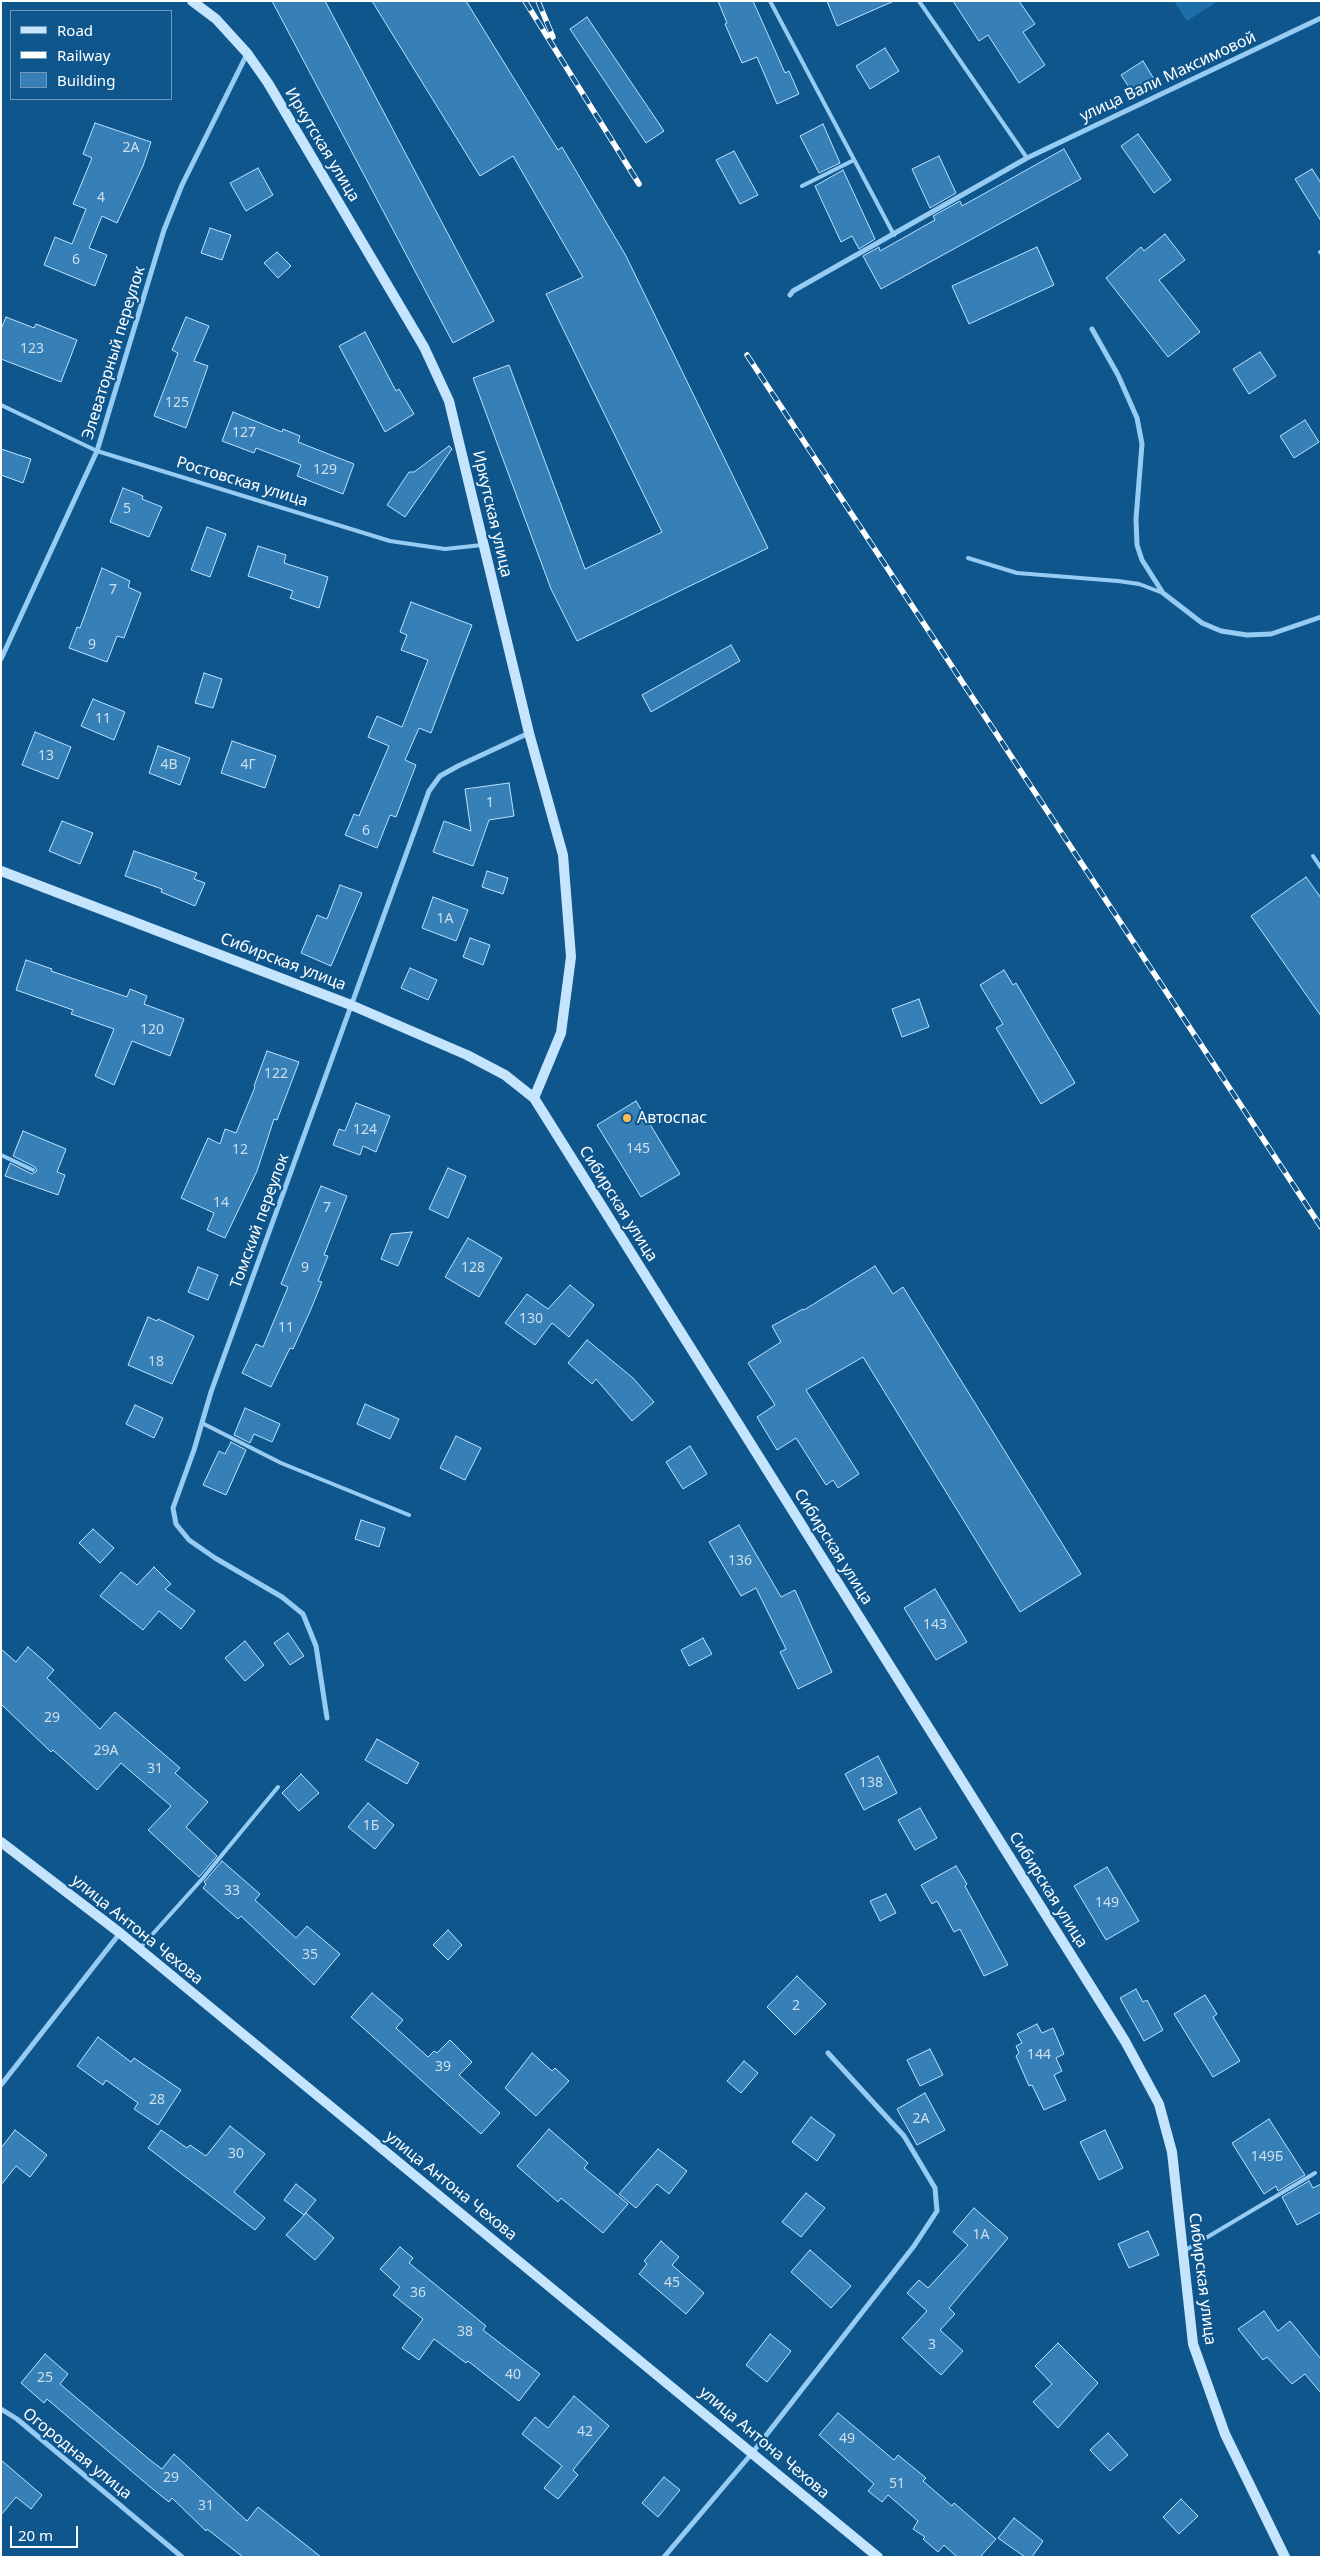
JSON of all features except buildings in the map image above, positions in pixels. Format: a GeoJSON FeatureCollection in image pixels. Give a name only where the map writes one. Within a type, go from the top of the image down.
{"type":"FeatureCollection","features":[{"type":"Feature","properties":{"kind":"street","name":"Иркутская улица"},"geometry":{"type":"LineString","coordinates":[[192,1],[216,18],[247,53],[268,83],[424,346],[449,401],[529,732],[563,855],[571,957],[561,1033],[534,1098]]}},
{"type":"Feature","properties":{"kind":"street","name":"улица Вали Максимовой"},"geometry":{"type":"LineString","coordinates":[[790,295],[793,291],[1027,158],[1321,18]]}},
{"type":"Feature","properties":{"kind":"street","name":"Элеваторный переулок"},"geometry":{"type":"LineString","coordinates":[[1,659],[97,451],[164,230],[182,185],[247,53]]}},
{"type":"Feature","properties":{"kind":"street"},"geometry":{"type":"LineString","coordinates":[[1092,329],[1118,375],[1137,418],[1142,444],[1136,519],[1137,546],[1142,560],[1163,593],[1202,623],[1222,631],[1246,635],[1271,634],[1321,617]]}},
{"type":"Feature","properties":{"kind":"street","name":"Томский переулок"},"geometry":{"type":"LineString","coordinates":[[327,1718],[316,1646],[303,1614],[282,1597],[215,1558],[189,1540],[176,1524],[172,1508],[194,1450],[211,1392],[429,791],[440,776],[529,732]]}},
{"type":"Feature","properties":{"kind":"street","name":"Сибирская улица"},"geometry":{"type":"LineString","coordinates":[[1,871],[351,1005],[467,1055],[505,1075],[534,1098],[1125,2041],[1159,2104],[1172,2152],[1193,2344],[1225,2434],[1286,2557]]}},
{"type":"Feature","properties":{"kind":"street","name":"улица Антона Чехова"},"geometry":{"type":"LineString","coordinates":[[1,1842],[120,1933],[753,2452],[878,2557]]}},
{"type":"Feature","properties":{"kind":"street"},"geometry":{"type":"LineString","coordinates":[[1,2085],[120,1933]]}},
{"type":"Feature","properties":{"kind":"street"},"geometry":{"type":"LineString","coordinates":[[664,2557],[753,2452],[914,2246],[937,2211],[935,2188],[904,2136],[828,2052]]}},
{"type":"Feature","properties":{"kind":"street","name":"Огородная улица"},"geometry":{"type":"LineString","coordinates":[[1,2409],[17,2419],[182,2557]]}},
{"type":"Feature","properties":{"kind":"lane"},"geometry":{"type":"LineString","coordinates":[[770,1],[894,235]]}},
{"type":"Feature","properties":{"kind":"lane"},"geometry":{"type":"LineString","coordinates":[[919,1],[1027,158]]}},
{"type":"Feature","properties":{"kind":"lane"},"geometry":{"type":"LineString","coordinates":[[802,186],[854,160]]}},
{"type":"Feature","properties":{"kind":"lane","name":"Ростовская улица"},"geometry":{"type":"LineString","coordinates":[[1,405],[97,451],[390,541],[445,549],[484,545]]}},
{"type":"Feature","properties":{"kind":"lane"},"geometry":{"type":"LineString","coordinates":[[968,558],[1017,574],[1118,581],[1138,584],[1163,593]]}},
{"type":"Feature","properties":{"kind":"lane"},"geometry":{"type":"LineString","coordinates":[[1313,856],[1321,868]]}},
{"type":"Feature","properties":{"kind":"lane"},"geometry":{"type":"LineString","coordinates":[[1,1155],[33,1170]]}},
{"type":"Feature","properties":{"kind":"lane"},"geometry":{"type":"LineString","coordinates":[[202,1423],[281,1463],[409,1515]]}},
{"type":"Feature","properties":{"kind":"lane"},"geometry":{"type":"LineString","coordinates":[[139,1949],[203,1878],[278,1787]]}},
{"type":"Feature","properties":{"kind":"lane"},"geometry":{"type":"LineString","coordinates":[[1182,2252],[1315,2173]]}},
{"type":"Feature","properties":{"kind":"shaded area"},"geometry":{"type":"Polygon","coordinates":[[[1174,1],[1218,1],[1187,21],[1174,1]]]}},
{"type":"Feature","properties":{"kind":"railway"},"geometry":{"type":"LineString","coordinates":[[525,1],[639,184]]}},
{"type":"Feature","properties":{"kind":"railway"},"geometry":{"type":"LineString","coordinates":[[538,1],[553,37]]}},
{"type":"Feature","properties":{"kind":"railway"},"geometry":{"type":"LineString","coordinates":[[747,355],[1321,1227]]}},
{"type":"Feature","properties":{"kind":"place","name":"Автоспас"},"geometry":{"type":"Point","coordinates":[627,1118]}}]}
